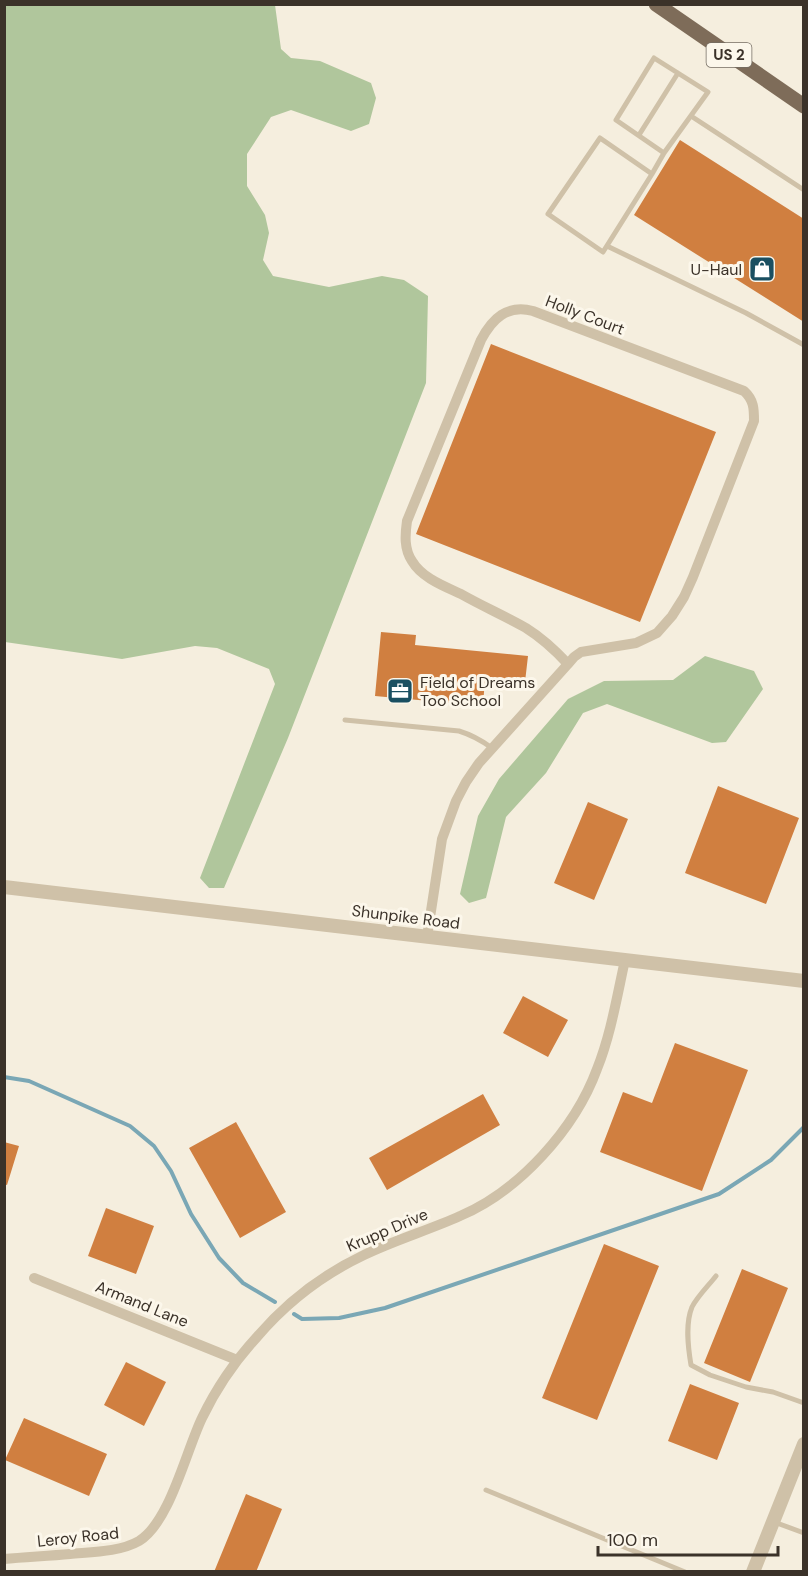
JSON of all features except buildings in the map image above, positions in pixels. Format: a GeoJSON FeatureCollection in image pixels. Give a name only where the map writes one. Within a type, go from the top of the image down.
{"type":"FeatureCollection","features":[{"type":"Feature","properties":{"kind":"main road","name":"US 2"},"geometry":{"type":"LineString","coordinates":[[656,4],[804,106]]}},
{"type":"Feature","properties":{"kind":"street","name":"Holly Court"},"geometry":{"type":"LineString","coordinates":[[427,936],[446,824],[466,782],[492,748],[568,664],[573,657],[581,652],[636,643],[657,633],[672,616],[698,567],[754,421],[754,410],[749,396],[744,392],[533,311],[514,309],[494,320],[481,340],[407,521],[406,544],[413,563],[430,578],[526,629],[549,645],[568,664]]}},
{"type":"Feature","properties":{"kind":"street","name":"Shunpike Road"},"geometry":{"type":"LineString","coordinates":[[4,887],[804,981]]}},
{"type":"Feature","properties":{"kind":"street","name":"Krupp Drive"},"geometry":{"type":"LineString","coordinates":[[150,1532],[170,1500],[202,1418],[237,1360],[276,1316],[336,1271],[366,1254],[463,1215],[512,1184],[539,1160],[571,1119],[592,1083],[606,1043],[625,960]]}},
{"type":"Feature","properties":{"kind":"street","name":"Armand Lane"},"geometry":{"type":"LineString","coordinates":[[34,1278],[237,1360]]}},
{"type":"Feature","properties":{"kind":"street"},"geometry":{"type":"LineString","coordinates":[[753,1572],[804,1444]]}},
{"type":"Feature","properties":{"kind":"street","name":"Leroy Road"},"geometry":{"type":"LineString","coordinates":[[4,1559],[100,1552],[130,1546],[150,1532]]}},
{"type":"Feature","properties":{"kind":"lane"},"geometry":{"type":"LineString","coordinates":[[652,174],[600,138],[548,214],[603,252],[652,174],[664,153],[708,92],[654,58],[616,120],[664,153]]}},
{"type":"Feature","properties":{"kind":"lane"},"geometry":{"type":"LineString","coordinates":[[639,135],[678,73]]}},
{"type":"Feature","properties":{"kind":"lane"},"geometry":{"type":"LineString","coordinates":[[691,116],[804,190]]}},
{"type":"Feature","properties":{"kind":"lane"},"geometry":{"type":"LineString","coordinates":[[607,246],[742,311],[804,345]]}},
{"type":"Feature","properties":{"kind":"lane"},"geometry":{"type":"LineString","coordinates":[[345,720],[459,731],[482,740],[492,748]]}},
{"type":"Feature","properties":{"kind":"lane"},"geometry":{"type":"LineString","coordinates":[[716,1276],[693,1306],[688,1325],[691,1365],[710,1375],[804,1403]]}},
{"type":"Feature","properties":{"kind":"lane"},"geometry":{"type":"LineString","coordinates":[[486,1490],[685,1572]]}},
{"type":"Feature","properties":{"kind":"lane"},"geometry":{"type":"LineString","coordinates":[[773,1521],[804,1533]]}},
{"type":"Feature","properties":{"kind":"green space"},"geometry":{"type":"Polygon","coordinates":[[[5,4],[275,5],[281,49],[291,58],[320,61],[371,83],[376,98],[369,124],[351,131],[291,110],[271,117],[247,154],[247,186],[265,215],[269,233],[263,260],[273,276],[329,287],[382,276],[404,280],[428,296],[426,383],[288,738],[224,888],[209,888],[200,878],[275,684],[269,669],[217,648],[195,646],[122,659],[5,642],[5,4]]]}},
{"type":"Feature","properties":{"kind":"green space"},"geometry":{"type":"Polygon","coordinates":[[[705,656],[754,671],[763,689],[726,742],[712,743],[607,704],[583,713],[546,773],[506,817],[486,898],[469,903],[460,894],[478,816],[499,779],[568,699],[604,681],[673,680],[705,656]]]}},
{"type":"Feature","properties":{"kind":"waterway"},"geometry":{"type":"LineString","coordinates":[[4,1077],[29,1081],[130,1126],[154,1146],[171,1171],[191,1214],[219,1258],[243,1283],[275,1302]]}},
{"type":"Feature","properties":{"kind":"waterway"},"geometry":{"type":"LineString","coordinates":[[294,1314],[302,1319],[339,1318],[385,1308],[719,1194],[771,1160],[804,1127]]}},
{"type":"Feature","properties":{"kind":"place","name":"U-Haul"},"geometry":{"type":"Point","coordinates":[762,269]}},
{"type":"Feature","properties":{"kind":"place","name":"Field of Dreams Too School"},"geometry":{"type":"Point","coordinates":[400,691]}}]}
